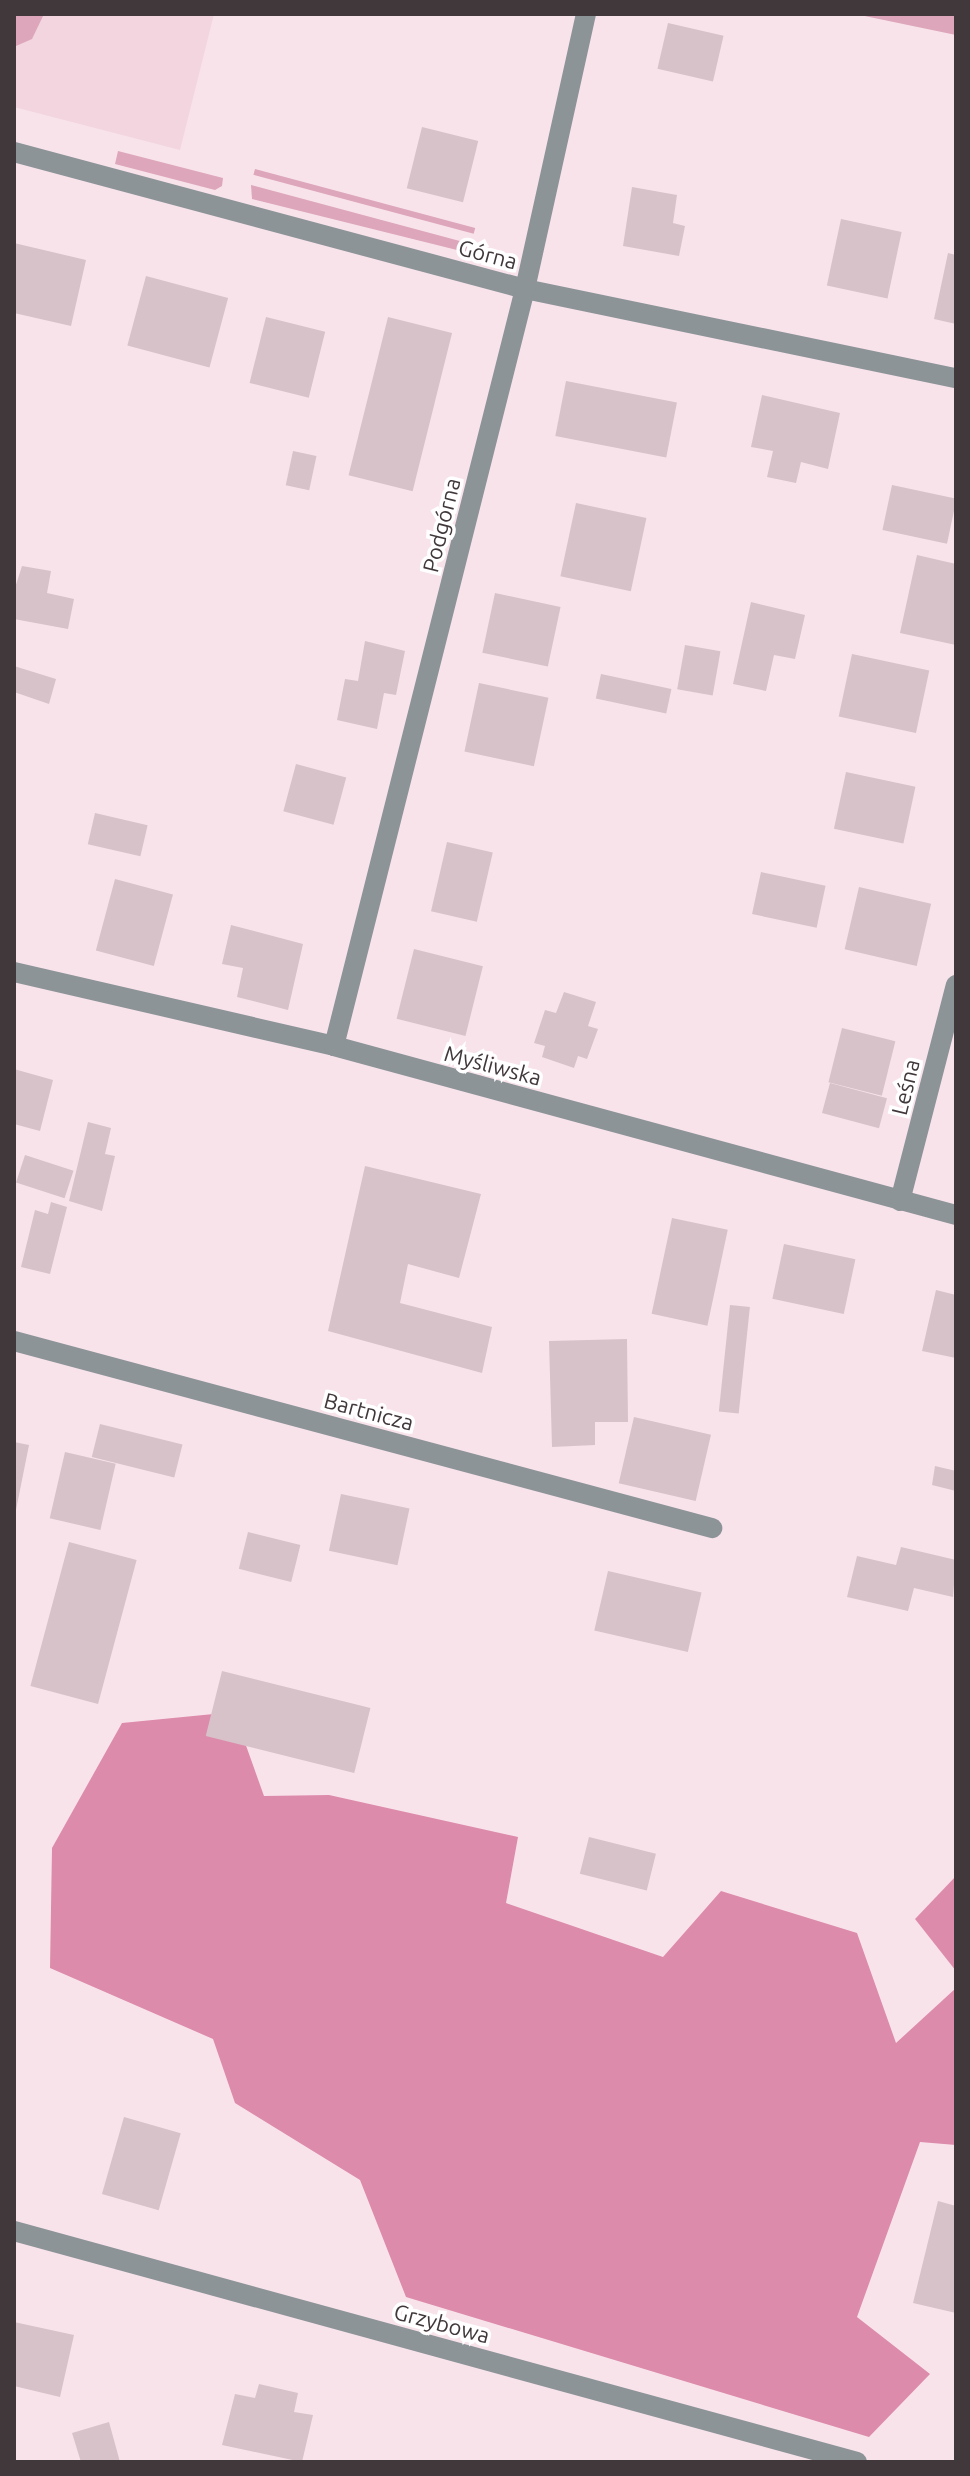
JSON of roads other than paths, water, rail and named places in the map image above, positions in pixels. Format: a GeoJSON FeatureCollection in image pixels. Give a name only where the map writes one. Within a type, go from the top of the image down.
{"type":"FeatureCollection","features":[{"type":"Feature","properties":{"kind":"street","name":"Podgórna"},"geometry":{"type":"LineString","coordinates":[[334,1046],[525,289],[586,14]]}},
{"type":"Feature","properties":{"kind":"street","name":"Górna"},"geometry":{"type":"LineString","coordinates":[[14,152],[525,289],[956,378]]}},
{"type":"Feature","properties":{"kind":"street","name":"Myśliwska"},"geometry":{"type":"LineString","coordinates":[[14,972],[334,1046],[956,1215]]}},
{"type":"Feature","properties":{"kind":"street","name":"Leśna"},"geometry":{"type":"LineString","coordinates":[[900,1201],[956,985]]}},
{"type":"Feature","properties":{"kind":"street","name":"Bartnicza"},"geometry":{"type":"LineString","coordinates":[[14,1341],[712,1528]]}},
{"type":"Feature","properties":{"kind":"street","name":"Grzybowa"},"geometry":{"type":"LineString","coordinates":[[14,2231],[857,2462]]}}]}
